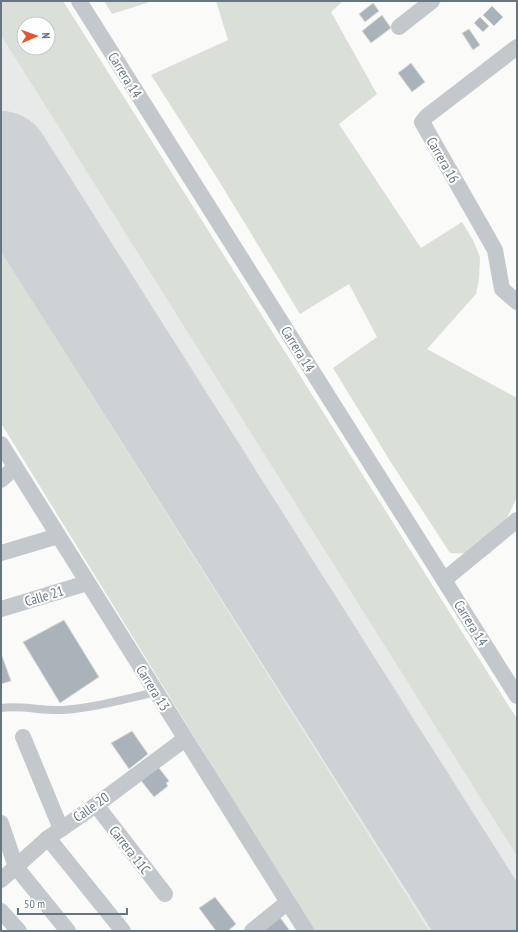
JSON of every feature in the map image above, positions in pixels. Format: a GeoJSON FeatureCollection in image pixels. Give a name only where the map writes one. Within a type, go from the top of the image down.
{"type":"FeatureCollection","features":[{"type":"Feature","properties":{"kind":"street","name":"Carrera 14"},"geometry":{"type":"LineString","coordinates":[[79,1],[517,696]]}},
{"type":"Feature","properties":{"kind":"street"},"geometry":{"type":"LineString","coordinates":[[399,27],[432,1]]}},
{"type":"Feature","properties":{"kind":"street","name":"Carrera 16"},"geometry":{"type":"LineString","coordinates":[[517,47],[422,122],[495,250],[502,289],[517,302]]}},
{"type":"Feature","properties":{"kind":"street","name":"Carrera 13"},"geometry":{"type":"LineString","coordinates":[[1,444],[306,931]]}},
{"type":"Feature","properties":{"kind":"street"},"geometry":{"type":"LineString","coordinates":[[1,480],[15,467]]}},
{"type":"Feature","properties":{"kind":"street"},"geometry":{"type":"LineString","coordinates":[[444,580],[517,520]]}},
{"type":"Feature","properties":{"kind":"street"},"geometry":{"type":"LineString","coordinates":[[1,553],[58,536]]}},
{"type":"Feature","properties":{"kind":"street","name":"Calle 21"},"geometry":{"type":"LineString","coordinates":[[1,609],[87,583]]}},
{"type":"Feature","properties":{"kind":"street"},"geometry":{"type":"LineString","coordinates":[[23,737],[54,833],[123,931]]}},
{"type":"Feature","properties":{"kind":"street","name":"Calle 20"},"geometry":{"type":"LineString","coordinates":[[1,880],[54,833],[96,805],[186,739]]}},
{"type":"Feature","properties":{"kind":"street","name":"Carrera 11C"},"geometry":{"type":"LineString","coordinates":[[96,805],[165,894]]}},
{"type":"Feature","properties":{"kind":"street"},"geometry":{"type":"LineString","coordinates":[[1,823],[16,867],[68,931]]}},
{"type":"Feature","properties":{"kind":"street"},"geometry":{"type":"LineString","coordinates":[[252,931],[288,902]]}},
{"type":"Feature","properties":{"kind":"street"},"geometry":{"type":"LineString","coordinates":[[1,911],[19,931]]}},
{"type":"Feature","properties":{"kind":"lane"},"geometry":{"type":"LineString","coordinates":[[1,708],[15,706],[61,710],[97,706],[156,692]]}},
{"type":"Feature","properties":{"kind":"shaded area"},"geometry":{"type":"Polygon","coordinates":[[[1,1],[63,1],[517,719],[517,931],[314,931],[1,423],[1,1]]]}},
{"type":"Feature","properties":{"kind":"shaded area"},"geometry":{"type":"Polygon","coordinates":[[[1,1],[63,1],[517,719],[517,856],[1,35],[1,1]]]}},
{"type":"Feature","properties":{"kind":"shaded area"},"geometry":{"type":"Polygon","coordinates":[[[104,1],[153,1],[112,14],[104,1]]]}},
{"type":"Feature","properties":{"kind":"shaded area"},"geometry":{"type":"Polygon","coordinates":[[[216,1],[343,1],[331,12],[377,94],[339,124],[421,248],[462,222],[473,240],[480,257],[479,279],[476,294],[427,349],[517,398],[517,497],[490,554],[450,553],[392,464],[333,368],[377,337],[349,284],[300,314],[219,181],[151,75],[228,40],[216,1]]]}},
{"type":"Feature","properties":{"kind":"shaded area"},"geometry":{"type":"Polygon","coordinates":[[[1,251],[429,931],[314,931],[1,423],[1,251]]]}},
{"type":"Feature","properties":{"kind":"building"},"geometry":{"type":"Polygon","coordinates":[[[373,3],[379,11],[365,22],[359,14],[373,3]]]}},
{"type":"Feature","properties":{"kind":"building"},"geometry":{"type":"Polygon","coordinates":[[[492,6],[503,17],[494,26],[483,15],[492,6]]]}},
{"type":"Feature","properties":{"kind":"building"},"geometry":{"type":"Polygon","coordinates":[[[382,15],[391,28],[371,43],[362,31],[382,15]]]}},
{"type":"Feature","properties":{"kind":"building"},"geometry":{"type":"Polygon","coordinates":[[[480,17],[489,26],[483,32],[474,23],[480,17]]]}},
{"type":"Feature","properties":{"kind":"building"},"geometry":{"type":"Polygon","coordinates":[[[469,29],[480,45],[473,50],[462,33],[469,29]]]}},
{"type":"Feature","properties":{"kind":"building"},"geometry":{"type":"Polygon","coordinates":[[[411,63],[425,82],[412,92],[398,73],[411,63]]]}},
{"type":"Feature","properties":{"kind":"building"},"geometry":{"type":"Polygon","coordinates":[[[64,620],[99,677],[60,703],[23,642],[64,620]]]}},
{"type":"Feature","properties":{"kind":"building"},"geometry":{"type":"Polygon","coordinates":[[[1,653],[11,681],[1,684],[1,653]]]}},
{"type":"Feature","properties":{"kind":"building"},"geometry":{"type":"Polygon","coordinates":[[[132,731],[148,754],[129,769],[111,743],[132,731]]]}},
{"type":"Feature","properties":{"kind":"building"},"geometry":{"type":"Polygon","coordinates":[[[156,764],[169,781],[166,783],[168,786],[154,797],[139,778],[156,764]]]}},
{"type":"Feature","properties":{"kind":"building"},"geometry":{"type":"Polygon","coordinates":[[[215,897],[236,924],[228,931],[216,931],[199,908],[215,897]]]}},
{"type":"Feature","properties":{"kind":"building"},"geometry":{"type":"Polygon","coordinates":[[[279,916],[290,931],[259,931],[279,916]]]}},
{"type":"Feature","properties":{"kind":"runway"},"geometry":{"type":"LineString","coordinates":[[1,160],[490,931]]}}]}
